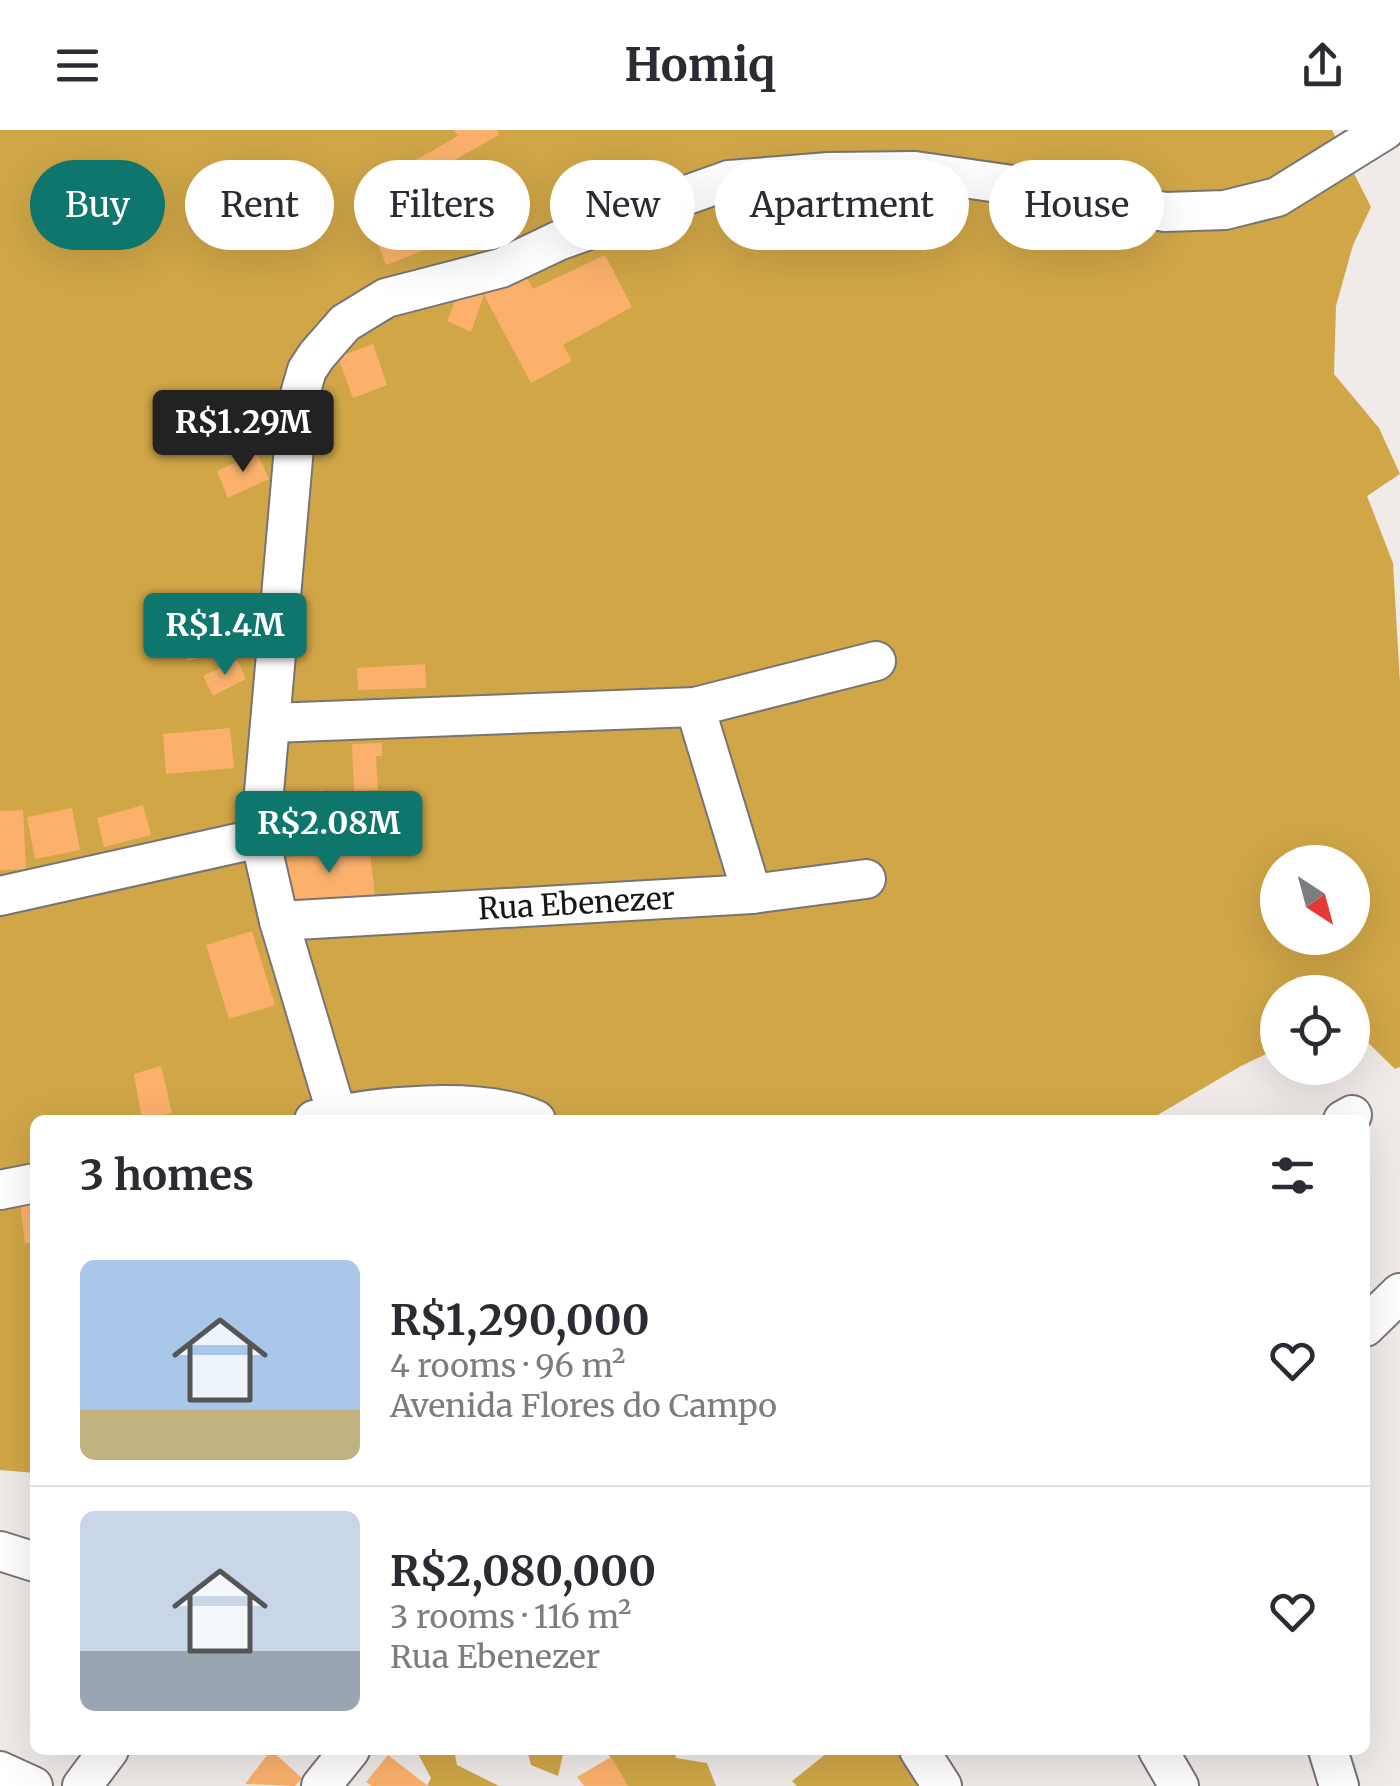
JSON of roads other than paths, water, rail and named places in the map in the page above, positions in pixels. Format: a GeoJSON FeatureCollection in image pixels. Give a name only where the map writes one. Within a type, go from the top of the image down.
{"type":"FeatureCollection","features":[{"type":"Feature","properties":{"kind":"street"},"geometry":{"type":"LineString","coordinates":[[325,1115],[260,838],[298,400],[307,370],[345,324],[386,298],[501,268],[558,241],[729,180],[828,172],[915,171],[1165,212],[1225,210],[1277,197],[1384,130]]}},
{"type":"Feature","properties":{"kind":"street"},"geometry":{"type":"LineString","coordinates":[[271,723],[695,707],[876,661]]}},
{"type":"Feature","properties":{"kind":"street"},"geometry":{"type":"LineString","coordinates":[[695,707],[752,894]]}},
{"type":"Feature","properties":{"kind":"street"},"geometry":{"type":"LineString","coordinates":[[0,896],[260,838]]}},
{"type":"Feature","properties":{"kind":"street","name":"Rua Ebenezer"},"geometry":{"type":"LineString","coordinates":[[280,921],[752,894],[866,879]]}},
{"type":"Feature","properties":{"kind":"street"},"geometry":{"type":"LineString","coordinates":[[368,1115],[479,1107],[514,1115]]}},
{"type":"Feature","properties":{"kind":"street"},"geometry":{"type":"LineString","coordinates":[[0,1190],[30,1184]]}},
{"type":"Feature","properties":{"kind":"street"},"geometry":{"type":"LineString","coordinates":[[1370,1322],[1400,1294]]}},
{"type":"Feature","properties":{"kind":"street"},"geometry":{"type":"LineString","coordinates":[[0,1551],[30,1560]]}},
{"type":"Feature","properties":{"kind":"street"},"geometry":{"type":"LineString","coordinates":[[82,1786],[105,1755]]}},
{"type":"Feature","properties":{"kind":"street"},"geometry":{"type":"LineString","coordinates":[[321,1786],[346,1755]]}},
{"type":"Feature","properties":{"kind":"street"},"geometry":{"type":"LineString","coordinates":[[922,1755],[942,1786]]}},
{"type":"Feature","properties":{"kind":"street"},"geometry":{"type":"LineString","coordinates":[[1161,1755],[1180,1786]]}},
{"type":"Feature","properties":{"kind":"street"},"geometry":{"type":"LineString","coordinates":[[1329,1755],[1338,1786]]}},
{"type":"Feature","properties":{"kind":"street"},"geometry":{"type":"LineString","coordinates":[[0,1772],[33,1786]]}}]}
